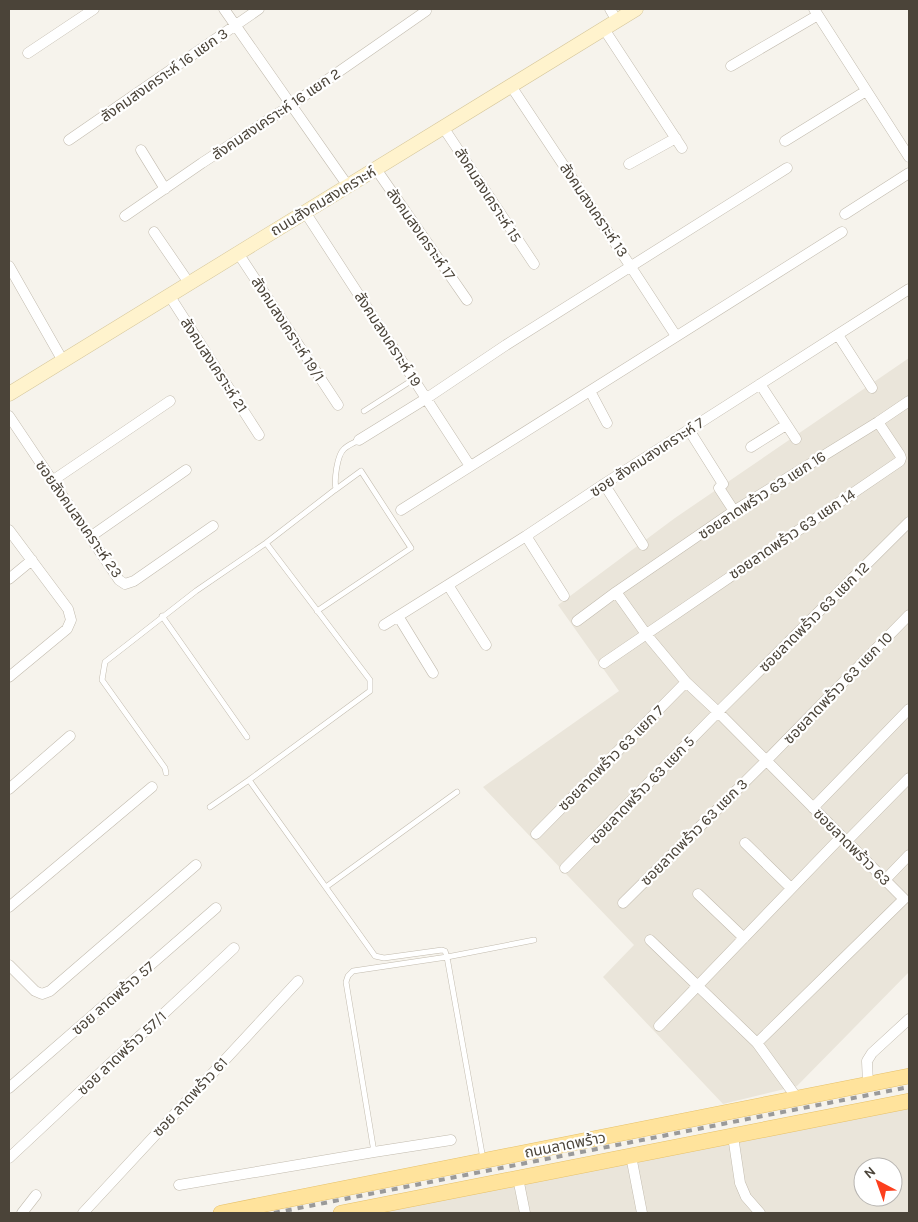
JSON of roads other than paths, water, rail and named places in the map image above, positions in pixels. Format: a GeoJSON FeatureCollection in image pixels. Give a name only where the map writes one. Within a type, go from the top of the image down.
{"type":"FeatureCollection","features":[{"type":"Feature","properties":{"kind":"main road","name":"ถนนสังคมสงเคราะห์"},"geometry":{"type":"LineString","coordinates":[[9,394],[604,29],[614,15],[636,9]]}},
{"type":"Feature","properties":{"kind":"main road","name":"ถนนลาดพร้าว"},"geometry":{"type":"LineString","coordinates":[[221,1213],[909,1076]]}},
{"type":"Feature","properties":{"kind":"main road","name":"ถนนลาดพร้าว"},"geometry":{"type":"LineString","coordinates":[[341,1213],[383,1209],[518,1178],[909,1100]]}},
{"type":"Feature","properties":{"kind":"main road"},"geometry":{"type":"LineString","coordinates":[[374,1183],[383,1209]]}},
{"type":"Feature","properties":{"kind":"street"},"geometry":{"type":"LineString","coordinates":[[28,52],[94,9]]}},
{"type":"Feature","properties":{"kind":"street"},"geometry":{"type":"LineString","coordinates":[[224,9],[348,186]]}},
{"type":"Feature","properties":{"kind":"street","name":"สังคมสงเคราะห์ 16 แยก 3"},"geometry":{"type":"LineString","coordinates":[[69,140],[259,9]]}},
{"type":"Feature","properties":{"kind":"street","name":"สังคมสงเคราะห์ 16 แยก 2"},"geometry":{"type":"LineString","coordinates":[[125,216],[291,105],[426,11]]}},
{"type":"Feature","properties":{"kind":"street"},"geometry":{"type":"LineString","coordinates":[[731,66],[816,12],[909,157]]}},
{"type":"Feature","properties":{"kind":"street"},"geometry":{"type":"LineString","coordinates":[[604,29],[682,148]]}},
{"type":"Feature","properties":{"kind":"street","name":"สังคมสงเคราะห์ 13"},"geometry":{"type":"LineString","coordinates":[[511,86],[676,336]]}},
{"type":"Feature","properties":{"kind":"street"},"geometry":{"type":"LineString","coordinates":[[785,140],[866,90]]}},
{"type":"Feature","properties":{"kind":"street","name":"สังคมสงเคราะห์ 15"},"geometry":{"type":"LineString","coordinates":[[443,127],[534,264]]}},
{"type":"Feature","properties":{"kind":"street"},"geometry":{"type":"LineString","coordinates":[[629,164],[676,138]]}},
{"type":"Feature","properties":{"kind":"street"},"geometry":{"type":"LineString","coordinates":[[141,150],[165,188]]}},
{"type":"Feature","properties":{"kind":"street"},"geometry":{"type":"LineString","coordinates":[[359,440],[787,168]]}},
{"type":"Feature","properties":{"kind":"street","name":"สังคมสงเคราะห์ 17"},"geometry":{"type":"LineString","coordinates":[[376,169],[467,300]]}},
{"type":"Feature","properties":{"kind":"street"},"geometry":{"type":"LineString","coordinates":[[845,214],[909,173]]}},
{"type":"Feature","properties":{"kind":"street","name":"สังคมสงเคราะห์ 19"},"geometry":{"type":"LineString","coordinates":[[305,212],[470,466]]}},
{"type":"Feature","properties":{"kind":"street"},"geometry":{"type":"LineString","coordinates":[[154,232],[189,283]]}},
{"type":"Feature","properties":{"kind":"street"},"geometry":{"type":"LineString","coordinates":[[401,510],[842,232]]}},
{"type":"Feature","properties":{"kind":"street","name":"สังคมสงเคราะห์ 19/1"},"geometry":{"type":"LineString","coordinates":[[238,253],[338,404]]}},
{"type":"Feature","properties":{"kind":"street"},"geometry":{"type":"LineString","coordinates":[[9,266],[63,361]]}},
{"type":"Feature","properties":{"kind":"street","name":"ซอย สังคมสงเคราะห์ 7"},"geometry":{"type":"LineString","coordinates":[[384,624],[526,536],[909,289]]}},
{"type":"Feature","properties":{"kind":"street","name":"สังคมสงเคราะห์ 21"},"geometry":{"type":"LineString","coordinates":[[169,295],[259,435]]}},
{"type":"Feature","properties":{"kind":"street"},"geometry":{"type":"LineString","coordinates":[[838,335],[872,388]]}},
{"type":"Feature","properties":{"kind":"street"},"geometry":{"type":"LineString","coordinates":[[760,384],[796,440]]}},
{"type":"Feature","properties":{"kind":"street"},"geometry":{"type":"LineString","coordinates":[[590,391],[607,423]]}},
{"type":"Feature","properties":{"kind":"street","name":"ซอยลาดพร้าว 63 แยก 16"},"geometry":{"type":"LineString","coordinates":[[576,621],[734,511],[878,422],[909,400]]}},
{"type":"Feature","properties":{"kind":"street"},"geometry":{"type":"LineString","coordinates":[[52,482],[170,402]]}},
{"type":"Feature","properties":{"kind":"street","name":"ซอยสังคมสงเคราะห์ 23"},"geometry":{"type":"LineString","coordinates":[[9,416],[119,580],[125,584],[134,581],[213,526]]}},
{"type":"Feature","properties":{"kind":"street","name":"ซอยลาดพร้าว 63 แยก 14"},"geometry":{"type":"LineString","coordinates":[[646,634],[900,461],[900,455],[878,422]]}},
{"type":"Feature","properties":{"kind":"street"},"geometry":{"type":"LineString","coordinates":[[750,447],[786,425]]}},
{"type":"Feature","properties":{"kind":"street"},"geometry":{"type":"LineString","coordinates":[[688,430],[723,484],[719,488],[734,511]]}},
{"type":"Feature","properties":{"kind":"street"},"geometry":{"type":"LineString","coordinates":[[90,537],[186,470]]}},
{"type":"Feature","properties":{"kind":"street"},"geometry":{"type":"LineString","coordinates":[[604,484],[643,545]]}},
{"type":"Feature","properties":{"kind":"street","name":"ซอยลาดพร้าว 63 แยก 12"},"geometry":{"type":"LineString","coordinates":[[718,712],[909,522]]}},
{"type":"Feature","properties":{"kind":"street"},"geometry":{"type":"LineString","coordinates":[[9,530],[68,609],[71,620],[67,629],[9,677]]}},
{"type":"Feature","properties":{"kind":"street"},"geometry":{"type":"LineString","coordinates":[[526,536],[564,596]]}},
{"type":"Feature","properties":{"kind":"street"},"geometry":{"type":"LineString","coordinates":[[9,579],[32,560]]}},
{"type":"Feature","properties":{"kind":"street"},"geometry":{"type":"LineString","coordinates":[[448,584],[486,645]]}},
{"type":"Feature","properties":{"kind":"street","name":"ซอยลาดพร้าว 63"},"geometry":{"type":"LineString","coordinates":[[616,592],[646,634],[686,682],[906,901],[757,1043]]}},
{"type":"Feature","properties":{"kind":"street","name":"ซอยลาดพร้าว 63 แยก 10"},"geometry":{"type":"LineString","coordinates":[[766,761],[909,615]]}},
{"type":"Feature","properties":{"kind":"street"},"geometry":{"type":"LineString","coordinates":[[398,616],[433,673]]}},
{"type":"Feature","properties":{"kind":"street"},"geometry":{"type":"LineString","coordinates":[[604,663],[646,634]]}},
{"type":"Feature","properties":{"kind":"street","name":"ซอยลาดพร้าว 63 แยก 7"},"geometry":{"type":"LineString","coordinates":[[536,834],[686,682]]}},
{"type":"Feature","properties":{"kind":"street"},"geometry":{"type":"LineString","coordinates":[[813,808],[909,709]]}},
{"type":"Feature","properties":{"kind":"street","name":"ซอยลาดพร้าว 63 แยก 5"},"geometry":{"type":"LineString","coordinates":[[565,868],[718,712]]}},
{"type":"Feature","properties":{"kind":"street"},"geometry":{"type":"LineString","coordinates":[[9,789],[70,736]]}},
{"type":"Feature","properties":{"kind":"street","name":"ซอยลาดพร้าว 63 แยก 3"},"geometry":{"type":"LineString","coordinates":[[623,903],[766,761]]}},
{"type":"Feature","properties":{"kind":"street"},"geometry":{"type":"LineString","coordinates":[[659,1026],[791,888],[909,778]]}},
{"type":"Feature","properties":{"kind":"street"},"geometry":{"type":"LineString","coordinates":[[9,907],[152,787]]}},
{"type":"Feature","properties":{"kind":"street"},"geometry":{"type":"LineString","coordinates":[[745,844],[791,888]]}},
{"type":"Feature","properties":{"kind":"street"},"geometry":{"type":"LineString","coordinates":[[885,880],[909,855]]}},
{"type":"Feature","properties":{"kind":"street"},"geometry":{"type":"LineString","coordinates":[[9,965],[35,990],[42,994],[50,991],[196,865]]}},
{"type":"Feature","properties":{"kind":"street"},"geometry":{"type":"LineString","coordinates":[[698,894],[744,938]]}},
{"type":"Feature","properties":{"kind":"street","name":"ซอย ลาดพร้าว 57"},"geometry":{"type":"LineString","coordinates":[[9,1088],[216,908]]}},
{"type":"Feature","properties":{"kind":"street"},"geometry":{"type":"LineString","coordinates":[[650,940],[757,1043],[797,1098]]}},
{"type":"Feature","properties":{"kind":"street","name":"ซอย ลาดพร้าว 57/1"},"geometry":{"type":"LineString","coordinates":[[9,1158],[234,948]]}},
{"type":"Feature","properties":{"kind":"street","name":"ซอย ลาดพร้าว 61"},"geometry":{"type":"LineString","coordinates":[[83,1213],[298,981]]}},
{"type":"Feature","properties":{"kind":"street"},"geometry":{"type":"LineString","coordinates":[[868,1084],[867,1061],[872,1053],[909,1019]]}},
{"type":"Feature","properties":{"kind":"street"},"geometry":{"type":"LineString","coordinates":[[733,1136],[740,1183],[746,1197],[760,1213]]}},
{"type":"Feature","properties":{"kind":"street"},"geometry":{"type":"LineString","coordinates":[[179,1184],[451,1140]]}},
{"type":"Feature","properties":{"kind":"street"},"geometry":{"type":"LineString","coordinates":[[631,1156],[642,1213]]}},
{"type":"Feature","properties":{"kind":"street"},"geometry":{"type":"LineString","coordinates":[[518,1178],[525,1213]]}},
{"type":"Feature","properties":{"kind":"street"},"geometry":{"type":"LineString","coordinates":[[22,1213],[36,1195]]}},
{"type":"Feature","properties":{"kind":"lane"},"geometry":{"type":"LineString","coordinates":[[364,411],[414,379]]}},
{"type":"Feature","properties":{"kind":"lane"},"geometry":{"type":"LineString","coordinates":[[335,490],[335,474],[342,452],[345,448],[359,440]]}},
{"type":"Feature","properties":{"kind":"lane"},"geometry":{"type":"LineString","coordinates":[[166,773],[165,768],[102,680],[105,662],[162,616],[266,543],[361,471],[411,548],[317,611]]}},
{"type":"Feature","properties":{"kind":"lane"},"geometry":{"type":"LineString","coordinates":[[210,807],[370,691],[370,680],[266,543]]}},
{"type":"Feature","properties":{"kind":"lane"},"geometry":{"type":"LineString","coordinates":[[162,616],[247,737]]}},
{"type":"Feature","properties":{"kind":"lane"},"geometry":{"type":"LineString","coordinates":[[249,780],[375,956],[384,958],[445,951],[484,1161]]}},
{"type":"Feature","properties":{"kind":"lane"},"geometry":{"type":"LineString","coordinates":[[326,887],[457,792]]}},
{"type":"Feature","properties":{"kind":"lane"},"geometry":{"type":"LineString","coordinates":[[374,1152],[346,982],[348,976],[353,971],[447,958],[534,940]]}},
{"type":"Feature","properties":{"kind":"railway"},"geometry":{"type":"LineString","coordinates":[[274,1213],[909,1087]]}}]}
